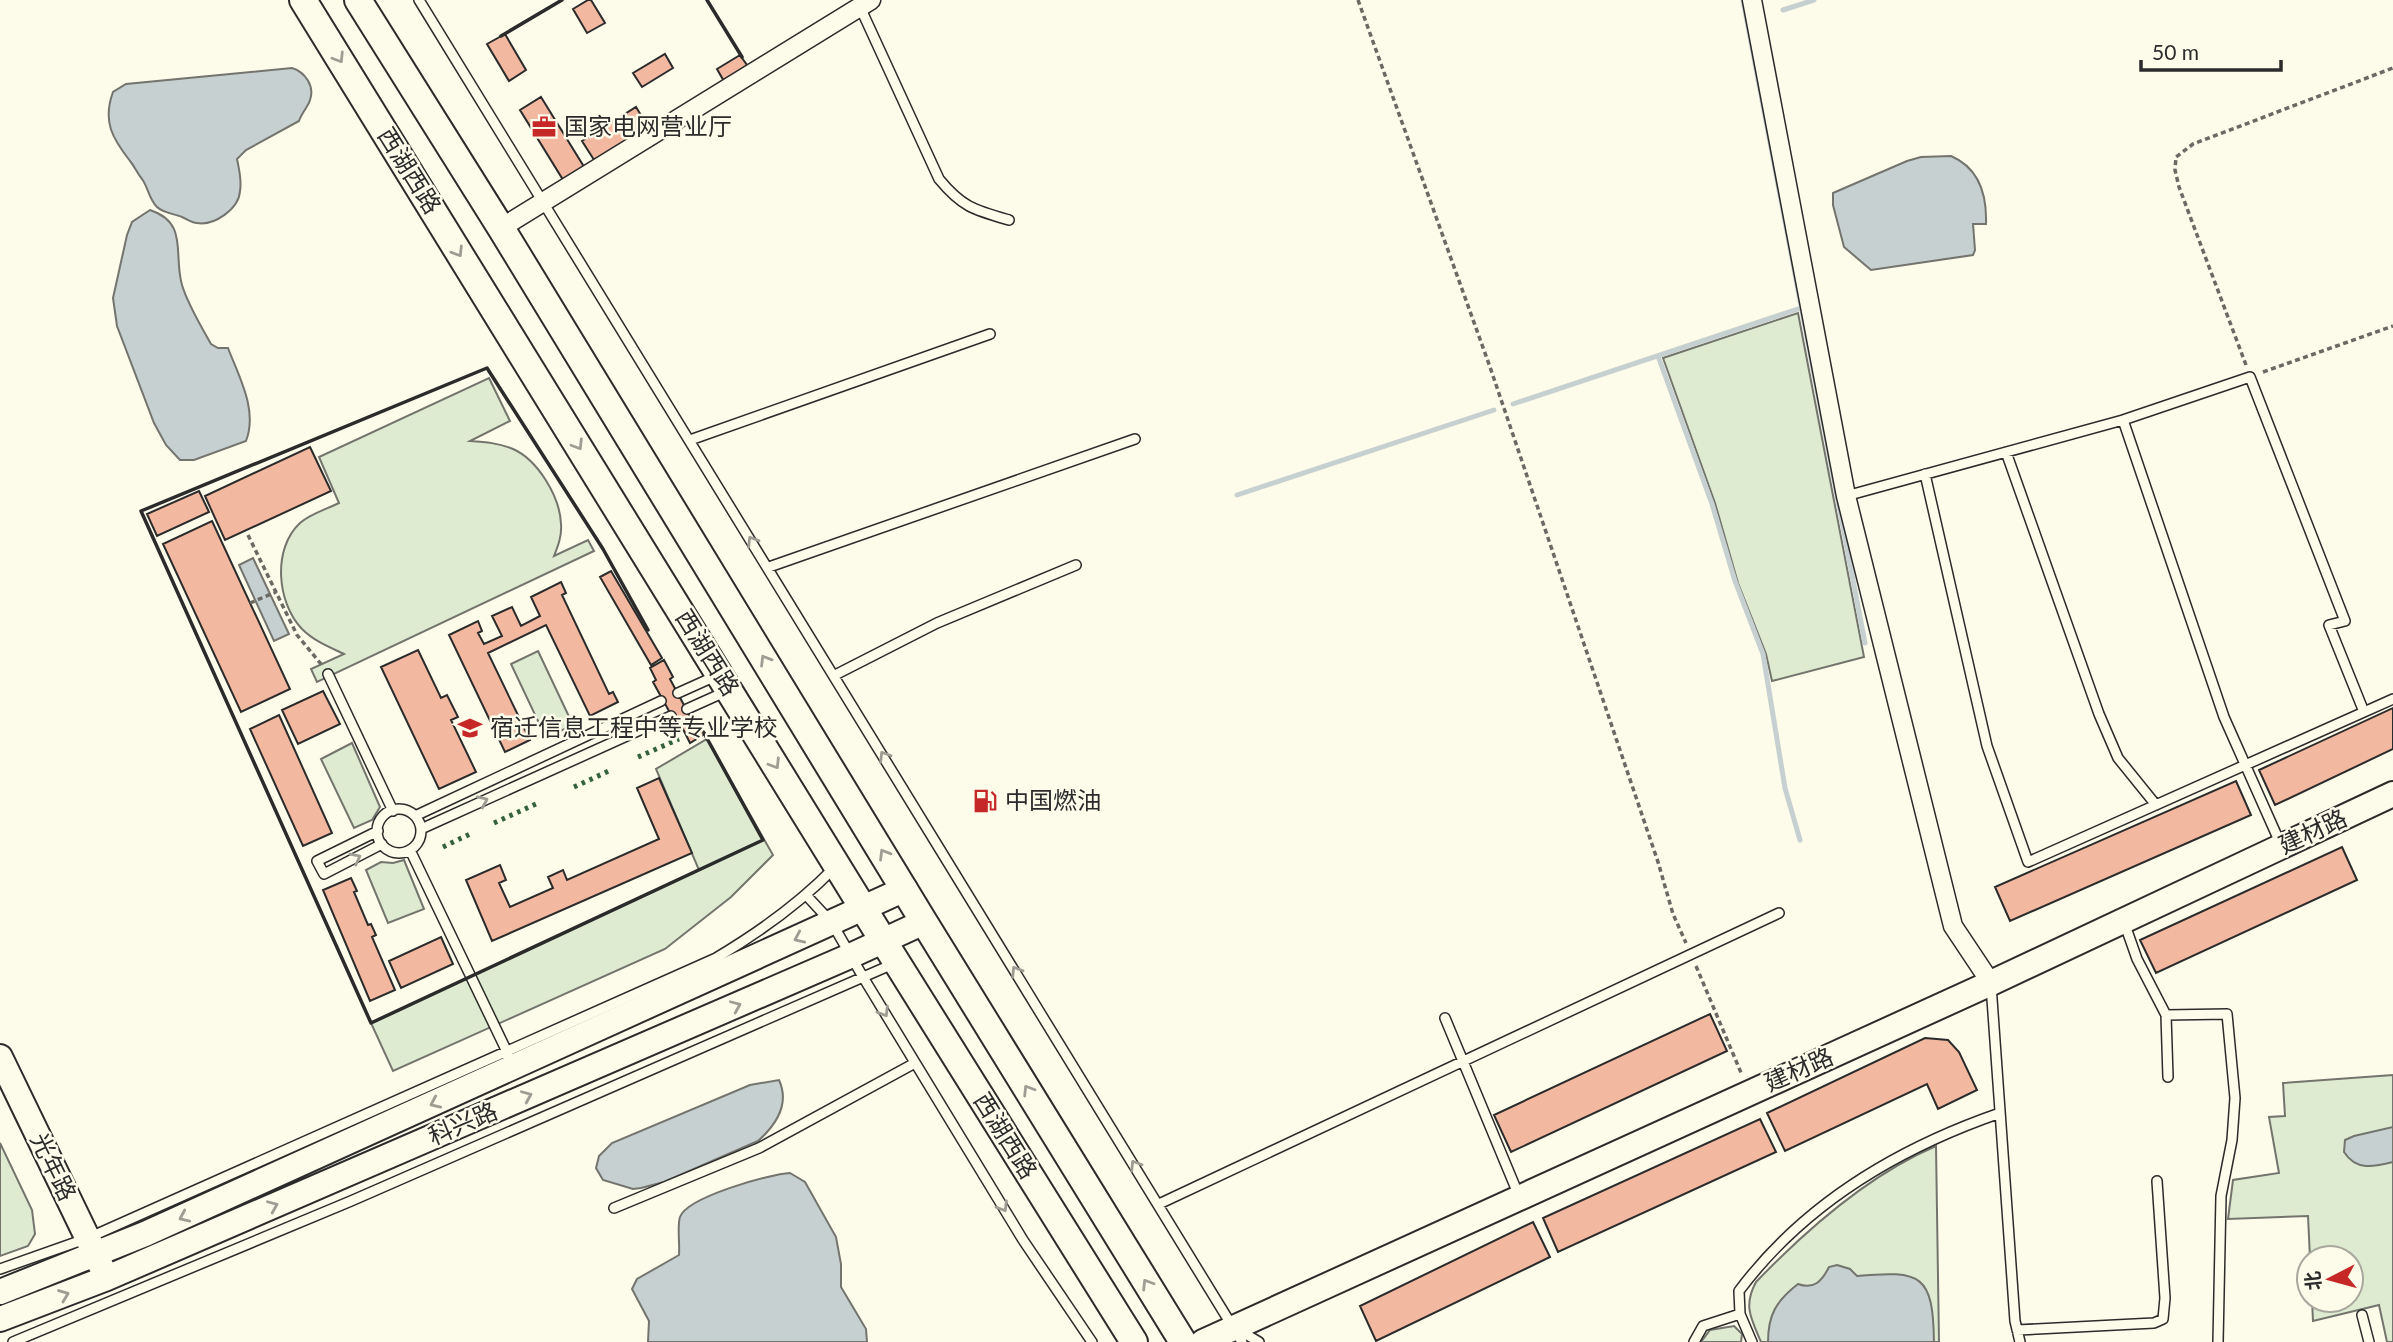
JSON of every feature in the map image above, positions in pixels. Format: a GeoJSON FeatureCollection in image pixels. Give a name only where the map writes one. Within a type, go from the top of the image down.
{"type":"FeatureCollection","features":[{"type":"Feature","properties":{"kind":"main road","name":"西湖西路"},"geometry":{"type":"LineString","coordinates":[[303,0],[890,952],[1134,1342]]}},
{"type":"Feature","properties":{"kind":"main road","name":"西湖西路"},"geometry":{"type":"LineString","coordinates":[[358,0],[501,228],[1183,1342]]}},
{"type":"Feature","properties":{"kind":"main road","name":"建材路"},"geometry":{"type":"LineString","coordinates":[[1203,1342],[1238,1335],[1519,1198],[1991,983],[2393,794]]}},
{"type":"Feature","properties":{"kind":"main road","name":"科兴路"},"geometry":{"type":"LineString","coordinates":[[0,1292],[92,1247],[511,1059],[832,923],[905,889]]}},
{"type":"Feature","properties":{"kind":"main road","name":"科兴路"},"geometry":{"type":"LineString","coordinates":[[0,1319],[107,1278],[857,967],[890,952],[924,922]]}},
{"type":"Feature","properties":{"kind":"main road","name":"光年路"},"geometry":{"type":"LineString","coordinates":[[0,1057],[107,1278]]}},
{"type":"Feature","properties":{"kind":"street"},"geometry":{"type":"LineString","coordinates":[[1753,0],[1846,496],[1953,926],[1991,983]]}},
{"type":"Feature","properties":{"kind":"street"},"geometry":{"type":"LineString","coordinates":[[501,228],[865,4]]}},
{"type":"Feature","properties":{"kind":"lane"},"geometry":{"type":"LineString","coordinates":[[419,0],[1238,1335],[1259,1342]]}},
{"type":"Feature","properties":{"kind":"lane"},"geometry":{"type":"LineString","coordinates":[[865,4],[939,178],[954,196],[974,210],[1009,220]]}},
{"type":"Feature","properties":{"kind":"lane"},"geometry":{"type":"LineString","coordinates":[[690,439],[990,334]]}},
{"type":"Feature","properties":{"kind":"lane"},"geometry":{"type":"LineString","coordinates":[[1846,496],[2123,420],[2250,377],[2345,621],[2329,625],[2364,712]]}},
{"type":"Feature","properties":{"kind":"lane"},"geometry":{"type":"LineString","coordinates":[[2123,420],[2224,717],[2282,846]]}},
{"type":"Feature","properties":{"kind":"lane"},"geometry":{"type":"LineString","coordinates":[[769,567],[1135,439]]}},
{"type":"Feature","properties":{"kind":"lane"},"geometry":{"type":"LineString","coordinates":[[2006,452],[2099,714],[2118,758],[2156,805]]}},
{"type":"Feature","properties":{"kind":"lane"},"geometry":{"type":"LineString","coordinates":[[1925,474],[1987,746],[2028,862],[2393,699]]}},
{"type":"Feature","properties":{"kind":"lane"},"geometry":{"type":"LineString","coordinates":[[835,675],[937,623],[1076,565]]}},
{"type":"Feature","properties":{"kind":"lane"},"geometry":{"type":"LineString","coordinates":[[328,674],[393,810]]}},
{"type":"Feature","properties":{"kind":"lane"},"geometry":{"type":"LineString","coordinates":[[678,693],[724,682]]}},
{"type":"Feature","properties":{"kind":"lane"},"geometry":{"type":"LineString","coordinates":[[687,709],[724,682]]}},
{"type":"Feature","properties":{"kind":"lane"},"geometry":{"type":"LineString","coordinates":[[415,816],[661,701]]}},
{"type":"Feature","properties":{"kind":"lane"},"geometry":{"type":"LineString","coordinates":[[421,829],[671,716]]}},
{"type":"Feature","properties":{"kind":"lane"},"geometry":{"type":"LineString","coordinates":[[377,831],[382,844],[401,853],[418,843],[421,829],[415,816],[402,810],[393,810],[383,817],[377,831],[317,861],[324,874],[382,844]]}},
{"type":"Feature","properties":{"kind":"lane"},"geometry":{"type":"LineString","coordinates":[[410,850],[511,1059],[716,958],[746,940],[806,895],[838,865]]}},
{"type":"Feature","properties":{"kind":"lane"},"geometry":{"type":"LineString","coordinates":[[806,895],[832,923],[1023,1240],[1092,1342]]}},
{"type":"Feature","properties":{"kind":"lane"},"geometry":{"type":"LineString","coordinates":[[1159,1204],[1779,913]]}},
{"type":"Feature","properties":{"kind":"lane"},"geometry":{"type":"LineString","coordinates":[[2124,921],[2137,958],[2166,1015],[2168,1077]]}},
{"type":"Feature","properties":{"kind":"lane"},"geometry":{"type":"LineString","coordinates":[[13,1342],[352,1201],[857,967]]}},
{"type":"Feature","properties":{"kind":"lane"},"geometry":{"type":"LineString","coordinates":[[1991,983],[2020,1342]]}},
{"type":"Feature","properties":{"kind":"lane"},"geometry":{"type":"LineString","coordinates":[[2166,1015],[2227,1014],[2235,1098],[2232,1140],[2221,1196],[2218,1342]]}},
{"type":"Feature","properties":{"kind":"lane"},"geometry":{"type":"LineString","coordinates":[[1445,1018],[1519,1198]]}},
{"type":"Feature","properties":{"kind":"lane"},"geometry":{"type":"LineString","coordinates":[[614,1208],[759,1148],[915,1063]]}},
{"type":"Feature","properties":{"kind":"lane"},"geometry":{"type":"LineString","coordinates":[[1752,1342],[1740,1314],[1739,1292],[1750,1276],[1788,1236],[1839,1192],[1912,1148],[2000,1114]]}},
{"type":"Feature","properties":{"kind":"lane"},"geometry":{"type":"LineString","coordinates":[[2017,1330],[2154,1323],[2163,1319],[2165,1298],[2157,1181]]}},
{"type":"Feature","properties":{"kind":"lane"},"geometry":{"type":"LineString","coordinates":[[0,1269],[92,1247]]}},
{"type":"Feature","properties":{"kind":"lane"},"geometry":{"type":"LineString","coordinates":[[1695,1342],[1703,1326],[1740,1314]]}},
{"type":"Feature","properties":{"kind":"lane"},"geometry":{"type":"LineString","coordinates":[[2362,1315],[2370,1342]]}},
{"type":"Feature","properties":{"kind":"path"},"geometry":{"type":"LineString","coordinates":[[1358,0],[1490,367],[1654,849],[1673,914],[1750,1093]]}},
{"type":"Feature","properties":{"kind":"path"},"geometry":{"type":"LineString","coordinates":[[2393,68],[2193,144],[2176,157],[2175,170],[2250,377],[2393,326]]}},
{"type":"Feature","properties":{"kind":"path"},"geometry":{"type":"LineString","coordinates":[[248,536],[297,635],[328,674]]}},
{"type":"Feature","properties":{"kind":"path"},"geometry":{"type":"LineString","coordinates":[[250,603],[276,592]]}},
{"type":"Feature","properties":{"kind":"green space"},"geometry":{"type":"Polygon","coordinates":[[[1798,313],[1864,657],[1772,681],[1766,654],[1738,583],[1715,503],[1663,358],[1798,313]]]}},
{"type":"Feature","properties":{"kind":"green space"},"geometry":{"type":"Polygon","coordinates":[[[489,378],[510,421],[470,441],[513,449],[539,470],[552,491],[560,513],[561,533],[554,556],[588,540],[594,551],[317,682],[311,669],[344,654],[302,629],[287,605],[281,576],[285,547],[291,534],[304,520],[339,503],[319,457],[489,378]]]}},
{"type":"Feature","properties":{"kind":"green space"},"geometry":{"type":"Polygon","coordinates":[[[538,651],[573,725],[546,738],[511,664],[538,651]]]}},
{"type":"Feature","properties":{"kind":"green space"},"geometry":{"type":"Polygon","coordinates":[[[707,739],[773,855],[731,897],[665,949],[393,1071],[371,1023],[699,870],[656,769],[707,739]]]}},
{"type":"Feature","properties":{"kind":"green space"},"geometry":{"type":"Polygon","coordinates":[[[352,743],[380,807],[372,820],[354,828],[321,759],[352,743]]]}},
{"type":"Feature","properties":{"kind":"green space"},"geometry":{"type":"Polygon","coordinates":[[[404,860],[424,909],[388,923],[366,870],[381,862],[404,860]]]}},
{"type":"Feature","properties":{"kind":"green space"},"geometry":{"type":"Polygon","coordinates":[[[2393,1075],[2393,1342],[2387,1342],[2379,1305],[2365,1308],[2365,1244],[2309,1244],[2308,1216],[2228,1219],[2233,1180],[2279,1173],[2269,1117],[2285,1116],[2283,1083],[2393,1075]]]}},
{"type":"Feature","properties":{"kind":"green space"},"geometry":{"type":"Polygon","coordinates":[[[0,1143],[32,1210],[35,1234],[28,1246],[0,1256],[0,1143]]]}},
{"type":"Feature","properties":{"kind":"green space"},"geometry":{"type":"Polygon","coordinates":[[[1936,1146],[1939,1342],[1761,1342],[1749,1305],[1756,1282],[1796,1242],[1840,1205],[1886,1172],[1936,1146]]]}},
{"type":"Feature","properties":{"kind":"green space"},"geometry":{"type":"Polygon","coordinates":[[[2313,1314],[2342,1314],[2313,1321],[2313,1314]]]}},
{"type":"Feature","properties":{"kind":"green space"},"geometry":{"type":"Polygon","coordinates":[[[1734,1326],[1742,1334],[1741,1342],[1701,1342],[1710,1330],[1734,1326]]]}},
{"type":"Feature","properties":{"kind":"shaded area"},"geometry":{"type":"Polygon","coordinates":[[[292,68],[308,80],[311,90],[309,103],[299,121],[246,150],[237,159],[240,191],[239,198],[230,210],[211,222],[197,223],[157,207],[114,137],[109,121],[113,92],[126,84],[292,68]]]}},
{"type":"Feature","properties":{"kind":"shaded area"},"geometry":{"type":"Polygon","coordinates":[[[1951,156],[1961,161],[1975,175],[1983,193],[1986,224],[1973,224],[1973,255],[1871,270],[1844,247],[1833,205],[1833,193],[1907,161],[1921,157],[1951,156]]]}},
{"type":"Feature","properties":{"kind":"shaded area"},"geometry":{"type":"Polygon","coordinates":[[[150,210],[162,216],[175,231],[182,285],[188,300],[211,344],[218,348],[228,348],[246,394],[250,417],[246,441],[194,460],[180,460],[166,445],[154,423],[117,326],[113,298],[127,235],[132,222],[150,210]]]}},
{"type":"Feature","properties":{"kind":"shaded area"},"geometry":{"type":"Polygon","coordinates":[[[253,558],[289,634],[274,641],[239,565],[253,558]]]}},
{"type":"Feature","properties":{"kind":"shaded area"},"geometry":{"type":"Polygon","coordinates":[[[779,1080],[782,1106],[775,1121],[758,1141],[664,1182],[641,1188],[633,1189],[603,1180],[596,1168],[599,1156],[612,1143],[750,1085],[779,1080]]]}},
{"type":"Feature","properties":{"kind":"shaded area"},"geometry":{"type":"Polygon","coordinates":[[[2393,1127],[2393,1162],[2360,1165],[2344,1152],[2345,1140],[2393,1127]]]}},
{"type":"Feature","properties":{"kind":"shaded area"},"geometry":{"type":"Polygon","coordinates":[[[790,1173],[805,1182],[836,1237],[841,1264],[841,1287],[866,1329],[867,1342],[648,1342],[649,1321],[632,1289],[637,1279],[679,1255],[679,1221],[686,1209],[730,1188],[765,1177],[790,1173]]]}},
{"type":"Feature","properties":{"kind":"shaded area"},"geometry":{"type":"Polygon","coordinates":[[[1837,1265],[1850,1269],[1857,1276],[1896,1274],[1920,1282],[1931,1303],[1934,1342],[1768,1342],[1772,1316],[1784,1296],[1798,1284],[1809,1286],[1817,1283],[1829,1267],[1837,1265]]]}},
{"type":"Feature","properties":{"kind":"building"},"geometry":{"type":"Polygon","coordinates":[[[591,0],[605,23],[587,33],[573,9],[591,0]]]}},
{"type":"Feature","properties":{"kind":"building"},"geometry":{"type":"Polygon","coordinates":[[[505,34],[526,70],[509,81],[487,44],[505,34]]]}},
{"type":"Feature","properties":{"kind":"building"},"geometry":{"type":"Polygon","coordinates":[[[665,54],[673,68],[642,87],[633,73],[665,54]]]}},
{"type":"Feature","properties":{"kind":"building"},"geometry":{"type":"Polygon","coordinates":[[[740,55],[749,68],[725,83],[717,69],[740,55]]]}},
{"type":"Feature","properties":{"kind":"building"},"geometry":{"type":"Polygon","coordinates":[[[541,97],[586,170],[565,183],[520,110],[541,97]]]}},
{"type":"Feature","properties":{"kind":"building"},"geometry":{"type":"Polygon","coordinates":[[[636,107],[650,130],[596,163],[582,141],[636,107]]]}},
{"type":"Feature","properties":{"kind":"building"},"geometry":{"type":"Polygon","coordinates":[[[310,447],[331,491],[225,540],[205,496],[310,447]]]}},
{"type":"Feature","properties":{"kind":"building"},"geometry":{"type":"Polygon","coordinates":[[[199,491],[209,512],[157,536],[147,514],[199,491]]]}},
{"type":"Feature","properties":{"kind":"building"},"geometry":{"type":"Polygon","coordinates":[[[212,521],[290,689],[241,712],[163,544],[212,521]]]}},
{"type":"Feature","properties":{"kind":"building"},"geometry":{"type":"Polygon","coordinates":[[[611,571],[662,658],[651,665],[600,577],[611,571]]]}},
{"type":"Feature","properties":{"kind":"building"},"geometry":{"type":"Polygon","coordinates":[[[561,582],[566,593],[562,595],[609,694],[613,692],[618,702],[590,716],[546,625],[488,653],[530,740],[505,752],[449,635],[478,621],[482,631],[478,633],[484,644],[502,636],[492,616],[512,607],[521,626],[540,616],[531,597],[561,582]]]}},
{"type":"Feature","properties":{"kind":"building"},"geometry":{"type":"Polygon","coordinates":[[[418,650],[441,698],[447,695],[458,717],[451,720],[476,772],[439,789],[381,667],[418,650]]]}},
{"type":"Feature","properties":{"kind":"building"},"geometry":{"type":"Polygon","coordinates":[[[664,660],[673,677],[670,679],[692,720],[696,717],[705,734],[690,743],[683,729],[680,731],[653,682],[656,680],[650,668],[664,660]]]}},
{"type":"Feature","properties":{"kind":"building"},"geometry":{"type":"Polygon","coordinates":[[[323,691],[340,724],[298,744],[282,710],[323,691]]]}},
{"type":"Feature","properties":{"kind":"building"},"geometry":{"type":"Polygon","coordinates":[[[2393,708],[2393,749],[2275,805],[2259,770],[2393,708]]]}},
{"type":"Feature","properties":{"kind":"building"},"geometry":{"type":"Polygon","coordinates":[[[279,715],[332,833],[303,846],[250,729],[279,715]]]}},
{"type":"Feature","properties":{"kind":"building"},"geometry":{"type":"Polygon","coordinates":[[[659,778],[692,853],[492,941],[466,880],[500,865],[506,880],[499,883],[510,907],[553,888],[548,877],[563,870],[567,880],[659,839],[637,788],[659,778]]]}},
{"type":"Feature","properties":{"kind":"building"},"geometry":{"type":"Polygon","coordinates":[[[2236,781],[2251,815],[2010,921],[1995,887],[2236,781]]]}},
{"type":"Feature","properties":{"kind":"building"},"geometry":{"type":"Polygon","coordinates":[[[2342,847],[2357,880],[2156,973],[2140,940],[2342,847]]]}},
{"type":"Feature","properties":{"kind":"building"},"geometry":{"type":"Polygon","coordinates":[[[351,878],[368,925],[371,924],[376,935],[372,937],[395,990],[370,1001],[323,890],[351,878]]]}},
{"type":"Feature","properties":{"kind":"building"},"geometry":{"type":"Polygon","coordinates":[[[441,937],[453,964],[401,988],[389,961],[441,937]]]}},
{"type":"Feature","properties":{"kind":"building"},"geometry":{"type":"Polygon","coordinates":[[[1710,1014],[1727,1051],[1511,1152],[1494,1115],[1710,1014]]]}},
{"type":"Feature","properties":{"kind":"building"},"geometry":{"type":"Polygon","coordinates":[[[1925,1038],[1948,1040],[1959,1052],[1977,1090],[1938,1109],[1927,1084],[1785,1151],[1767,1113],[1925,1038]]]}},
{"type":"Feature","properties":{"kind":"building"},"geometry":{"type":"Polygon","coordinates":[[[1760,1119],[1776,1152],[1558,1252],[1543,1218],[1760,1119]]]}},
{"type":"Feature","properties":{"kind":"building"},"geometry":{"type":"Polygon","coordinates":[[[1533,1222],[1550,1257],[1376,1341],[1360,1306],[1533,1222]]]}},
{"type":"Feature","properties":{"kind":"waterway"},"geometry":{"type":"LineString","coordinates":[[1743,0],[1865,643]]}},
{"type":"Feature","properties":{"kind":"waterway"},"geometry":{"type":"LineString","coordinates":[[1783,10],[1814,0]]}},
{"type":"Feature","properties":{"kind":"waterway"},"geometry":{"type":"LineString","coordinates":[[1513,404],[1801,308]]}},
{"type":"Feature","properties":{"kind":"waterway"},"geometry":{"type":"LineString","coordinates":[[1658,356],[1712,504],[1735,581],[1763,654],[1785,788],[1800,840]]}},
{"type":"Feature","properties":{"kind":"waterway"},"geometry":{"type":"LineString","coordinates":[[1237,495],[1494,410]]}},
{"type":"Feature","properties":{"kind":"hedge"},"geometry":{"type":"LineString","coordinates":[[638,757],[679,739]]}},
{"type":"Feature","properties":{"kind":"hedge"},"geometry":{"type":"LineString","coordinates":[[574,787],[611,770]]}},
{"type":"Feature","properties":{"kind":"hedge"},"geometry":{"type":"LineString","coordinates":[[494,823],[538,803]]}},
{"type":"Feature","properties":{"kind":"hedge"},"geometry":{"type":"LineString","coordinates":[[443,847],[472,833]]}},
{"type":"Feature","properties":{"kind":"wall"},"geometry":{"type":"LineString","coordinates":[[501,36],[562,0]]}},
{"type":"Feature","properties":{"kind":"wall"},"geometry":{"type":"LineString","coordinates":[[707,0],[742,57]]}},
{"type":"Feature","properties":{"kind":"wall"},"geometry":{"type":"LineString","coordinates":[[648,630],[603,549],[487,368],[141,511],[371,1023],[763,840],[704,733]]}},
{"type":"Feature","properties":{"kind":"place","name":"国家电网营业厅"},"geometry":{"type":"Point","coordinates":[544,127]}},
{"type":"Feature","properties":{"kind":"place","name":"宿迁信息工程中等专业学校"},"geometry":{"type":"Point","coordinates":[470,728]}},
{"type":"Feature","properties":{"kind":"place","name":"中国燃油"},"geometry":{"type":"Point","coordinates":[985,801]}}]}
